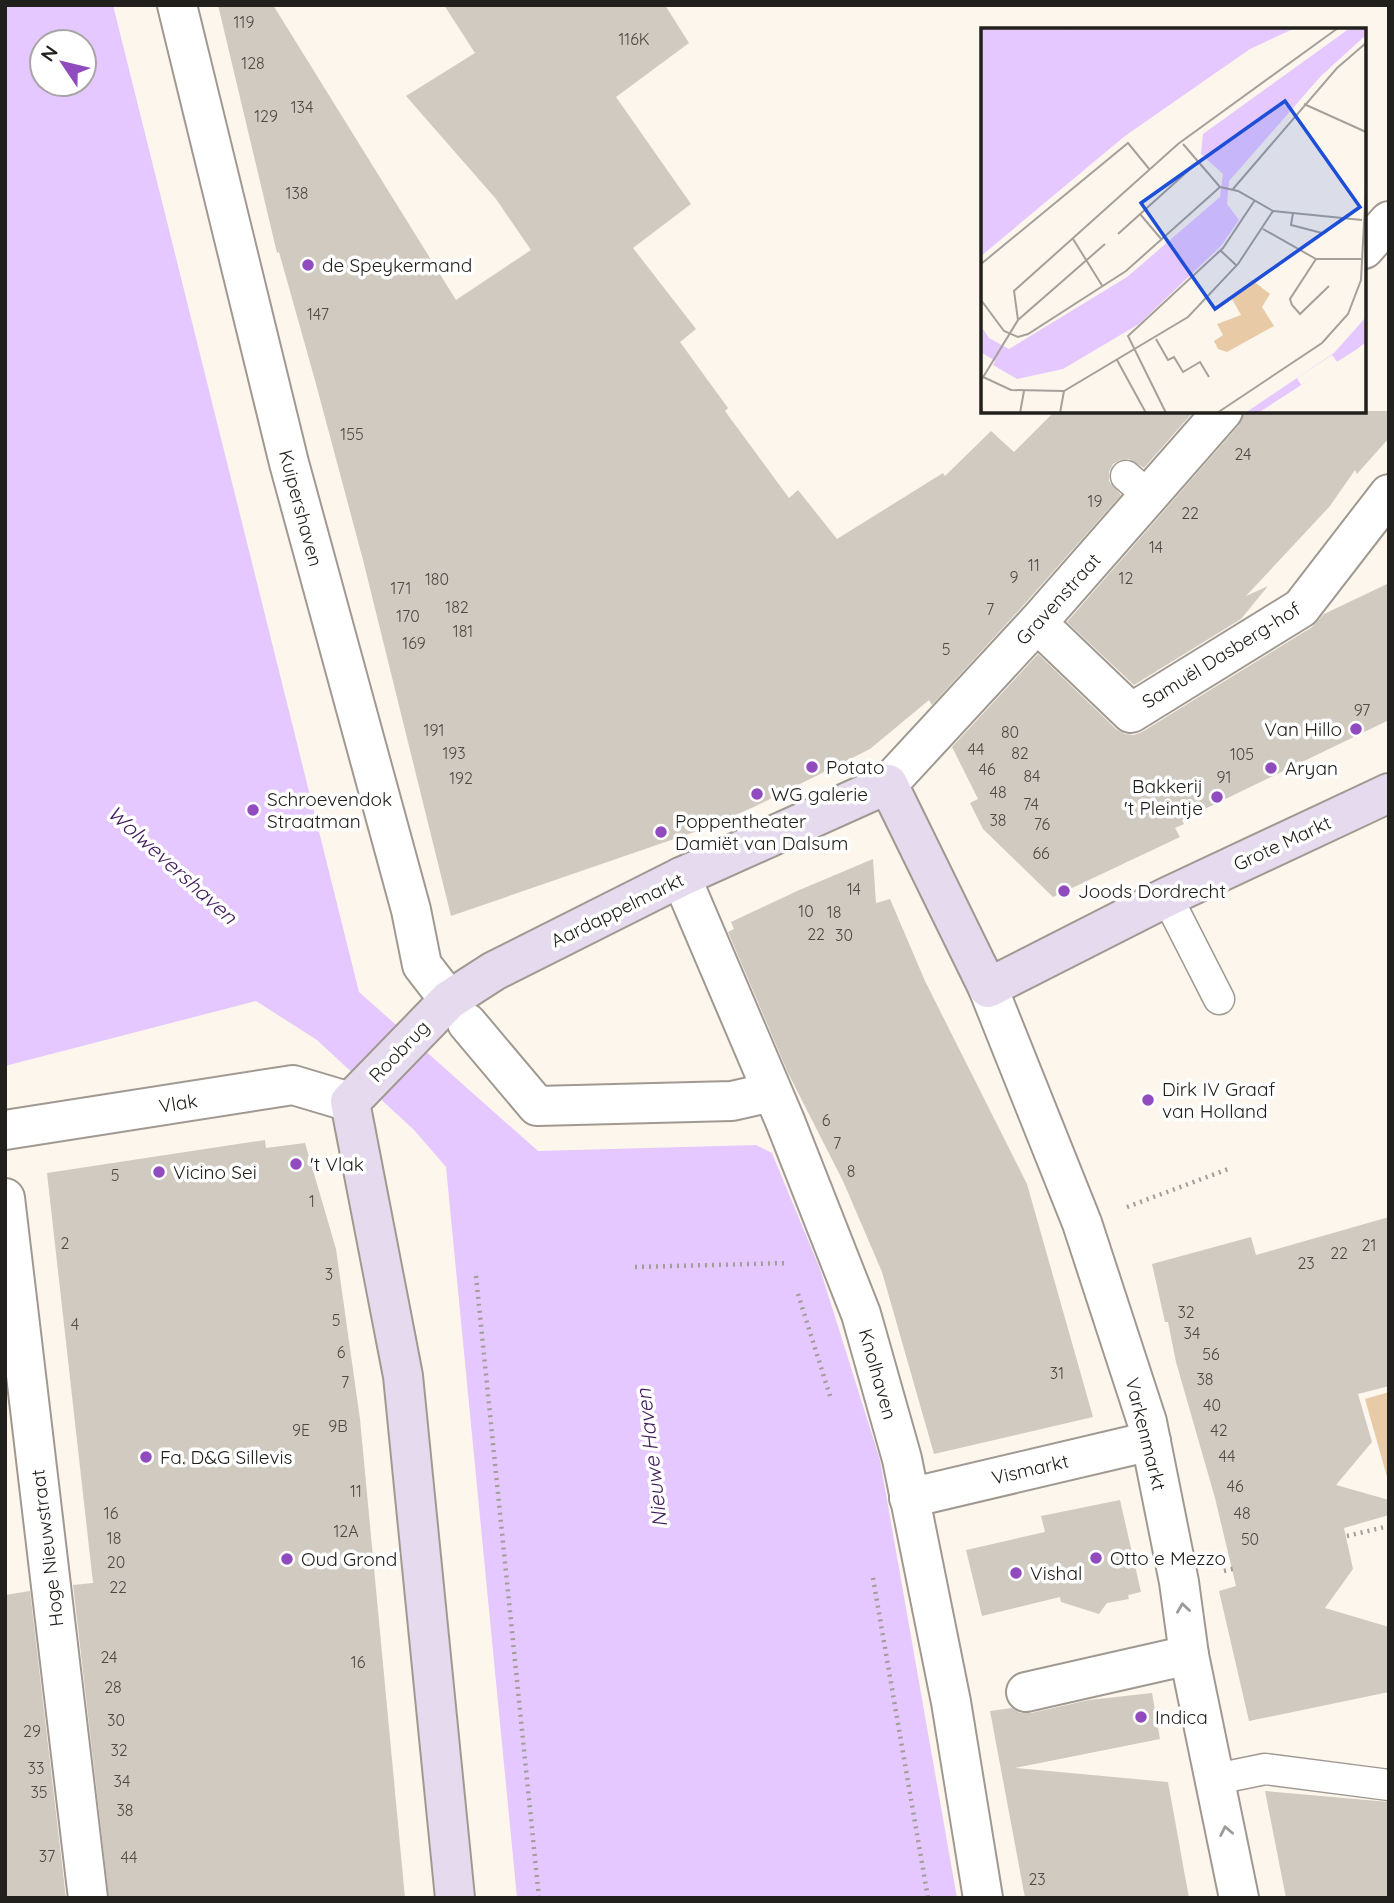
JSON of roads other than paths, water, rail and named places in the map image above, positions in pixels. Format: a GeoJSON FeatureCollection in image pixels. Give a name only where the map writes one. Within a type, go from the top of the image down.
{"type":"FeatureCollection","features":[{"type":"Feature","properties":{"kind":"street","name":"Kuipershaven"},"geometry":{"type":"LineString","coordinates":[[177,5],[289,463],[411,910],[422,965],[458,1012]]}},
{"type":"Feature","properties":{"kind":"street"},"geometry":{"type":"LineString","coordinates":[[1366,247],[1389,221]]}},
{"type":"Feature","properties":{"kind":"street","name":"Gravenstraat"},"geometry":{"type":"LineString","coordinates":[[888,784],[1037,623],[1138,486],[1221,413]]}},
{"type":"Feature","properties":{"kind":"street","name":"Samuël Dasberg-hof"},"geometry":{"type":"LineString","coordinates":[[1037,623],[1131,713],[1301,608],[1389,494]]}},
{"type":"Feature","properties":{"kind":"street","name":"Aardappelmarkt"},"geometry":{"type":"LineString","coordinates":[[458,1012],[494,971],[681,877],[888,784]]}},
{"type":"Feature","properties":{"kind":"street"},"geometry":{"type":"LineString","coordinates":[[888,784],[988,988]]}},
{"type":"Feature","properties":{"kind":"street","name":"Grote Markt"},"geometry":{"type":"LineString","coordinates":[[988,988],[1167,897],[1389,793]]}},
{"type":"Feature","properties":{"kind":"street","name":"Knolhaven"},"geometry":{"type":"LineString","coordinates":[[681,877],[772,1092],[861,1314],[901,1459],[951,1702],[983,1898]]}},
{"type":"Feature","properties":{"kind":"street","name":"Varkenmarkt"},"geometry":{"type":"LineString","coordinates":[[988,988],[1082,1223],[1151,1441],[1179,1582],[1189,1655],[1239,1898]]}},
{"type":"Feature","properties":{"kind":"street","name":"Roobrug"},"geometry":{"type":"LineString","coordinates":[[355,1096],[417,1032],[458,1012]]}},
{"type":"Feature","properties":{"kind":"street"},"geometry":{"type":"LineString","coordinates":[[458,1012],[537,1106],[732,1101],[772,1092]]}},
{"type":"Feature","properties":{"kind":"street","name":"Vlak"},"geometry":{"type":"LineString","coordinates":[[5,1130],[293,1085],[355,1096]]}},
{"type":"Feature","properties":{"kind":"street"},"geometry":{"type":"LineString","coordinates":[[355,1096],[403,1376],[455,1898]]}},
{"type":"Feature","properties":{"kind":"street","name":"Hoge Nieuwstraat"},"geometry":{"type":"LineString","coordinates":[[5,1198],[89,1898]]}},
{"type":"Feature","properties":{"kind":"street","name":"Vismarkt"},"geometry":{"type":"LineString","coordinates":[[909,1498],[1151,1441]]}},
{"type":"Feature","properties":{"kind":"street"},"geometry":{"type":"LineString","coordinates":[[1026,1692],[1189,1655]]}},
{"type":"Feature","properties":{"kind":"lane"},"geometry":{"type":"LineString","coordinates":[[1167,897],[1219,999]]}},
{"type":"Feature","properties":{"kind":"lane"},"geometry":{"type":"LineString","coordinates":[[1216,1779],[1265,1769],[1389,1785]]}},
{"type":"Feature","properties":{"kind":"water"},"geometry":{"type":"Polygon","coordinates":[[[5,5],[113,5],[359,992],[538,1151],[756,1145],[772,1153],[820,1269],[880,1460],[957,1898],[517,1898],[446,1167],[414,1130],[317,1040],[256,1001],[5,1066],[5,5]]]}},
{"type":"Feature","properties":{"kind":"place","name":"de Speykermand"},"geometry":{"type":"Point","coordinates":[308,265]}},
{"type":"Feature","properties":{"kind":"place","name":"Van Hillo"},"geometry":{"type":"Point","coordinates":[1356,729]}},
{"type":"Feature","properties":{"kind":"place","name":"Potato"},"geometry":{"type":"Point","coordinates":[812,767]}},
{"type":"Feature","properties":{"kind":"place","name":"Aryan"},"geometry":{"type":"Point","coordinates":[1271,768]}},
{"type":"Feature","properties":{"kind":"place","name":"WG galerie"},"geometry":{"type":"Point","coordinates":[757,794]}},
{"type":"Feature","properties":{"kind":"place","name":"Bakkerij 't Pleintje"},"geometry":{"type":"Point","coordinates":[1217,797]}},
{"type":"Feature","properties":{"kind":"place","name":"Schroevendok Straatman"},"geometry":{"type":"Point","coordinates":[253,810]}},
{"type":"Feature","properties":{"kind":"place","name":"Poppentheater Damiët van Dalsum"},"geometry":{"type":"Point","coordinates":[661,832]}},
{"type":"Feature","properties":{"kind":"place","name":"Joods Dordrecht"},"geometry":{"type":"Point","coordinates":[1064,891]}},
{"type":"Feature","properties":{"kind":"place","name":"Dirk IV Graaf van Holland"},"geometry":{"type":"Point","coordinates":[1148,1100]}},
{"type":"Feature","properties":{"kind":"place","name":"'t Vlak"},"geometry":{"type":"Point","coordinates":[296,1164]}},
{"type":"Feature","properties":{"kind":"place","name":"Vicino Sei"},"geometry":{"type":"Point","coordinates":[159,1172]}},
{"type":"Feature","properties":{"kind":"place","name":"Fa. D&G Sillevis"},"geometry":{"type":"Point","coordinates":[146,1457]}},
{"type":"Feature","properties":{"kind":"place","name":"Otto e Mezzo"},"geometry":{"type":"Point","coordinates":[1096,1558]}},
{"type":"Feature","properties":{"kind":"place","name":"Oud Grond"},"geometry":{"type":"Point","coordinates":[287,1559]}},
{"type":"Feature","properties":{"kind":"place","name":"Vishal"},"geometry":{"type":"Point","coordinates":[1016,1573]}},
{"type":"Feature","properties":{"kind":"place","name":"Indica"},"geometry":{"type":"Point","coordinates":[1141,1717]}},
{"type":"Feature","properties":{"kind":"water label","name":"Wolwevershaven"},"geometry":{"type":"Point","coordinates":[172,865]}},
{"type":"Feature","properties":{"kind":"water label","name":"Nieuwe Haven"},"geometry":{"type":"Point","coordinates":[652,1458]}}]}
